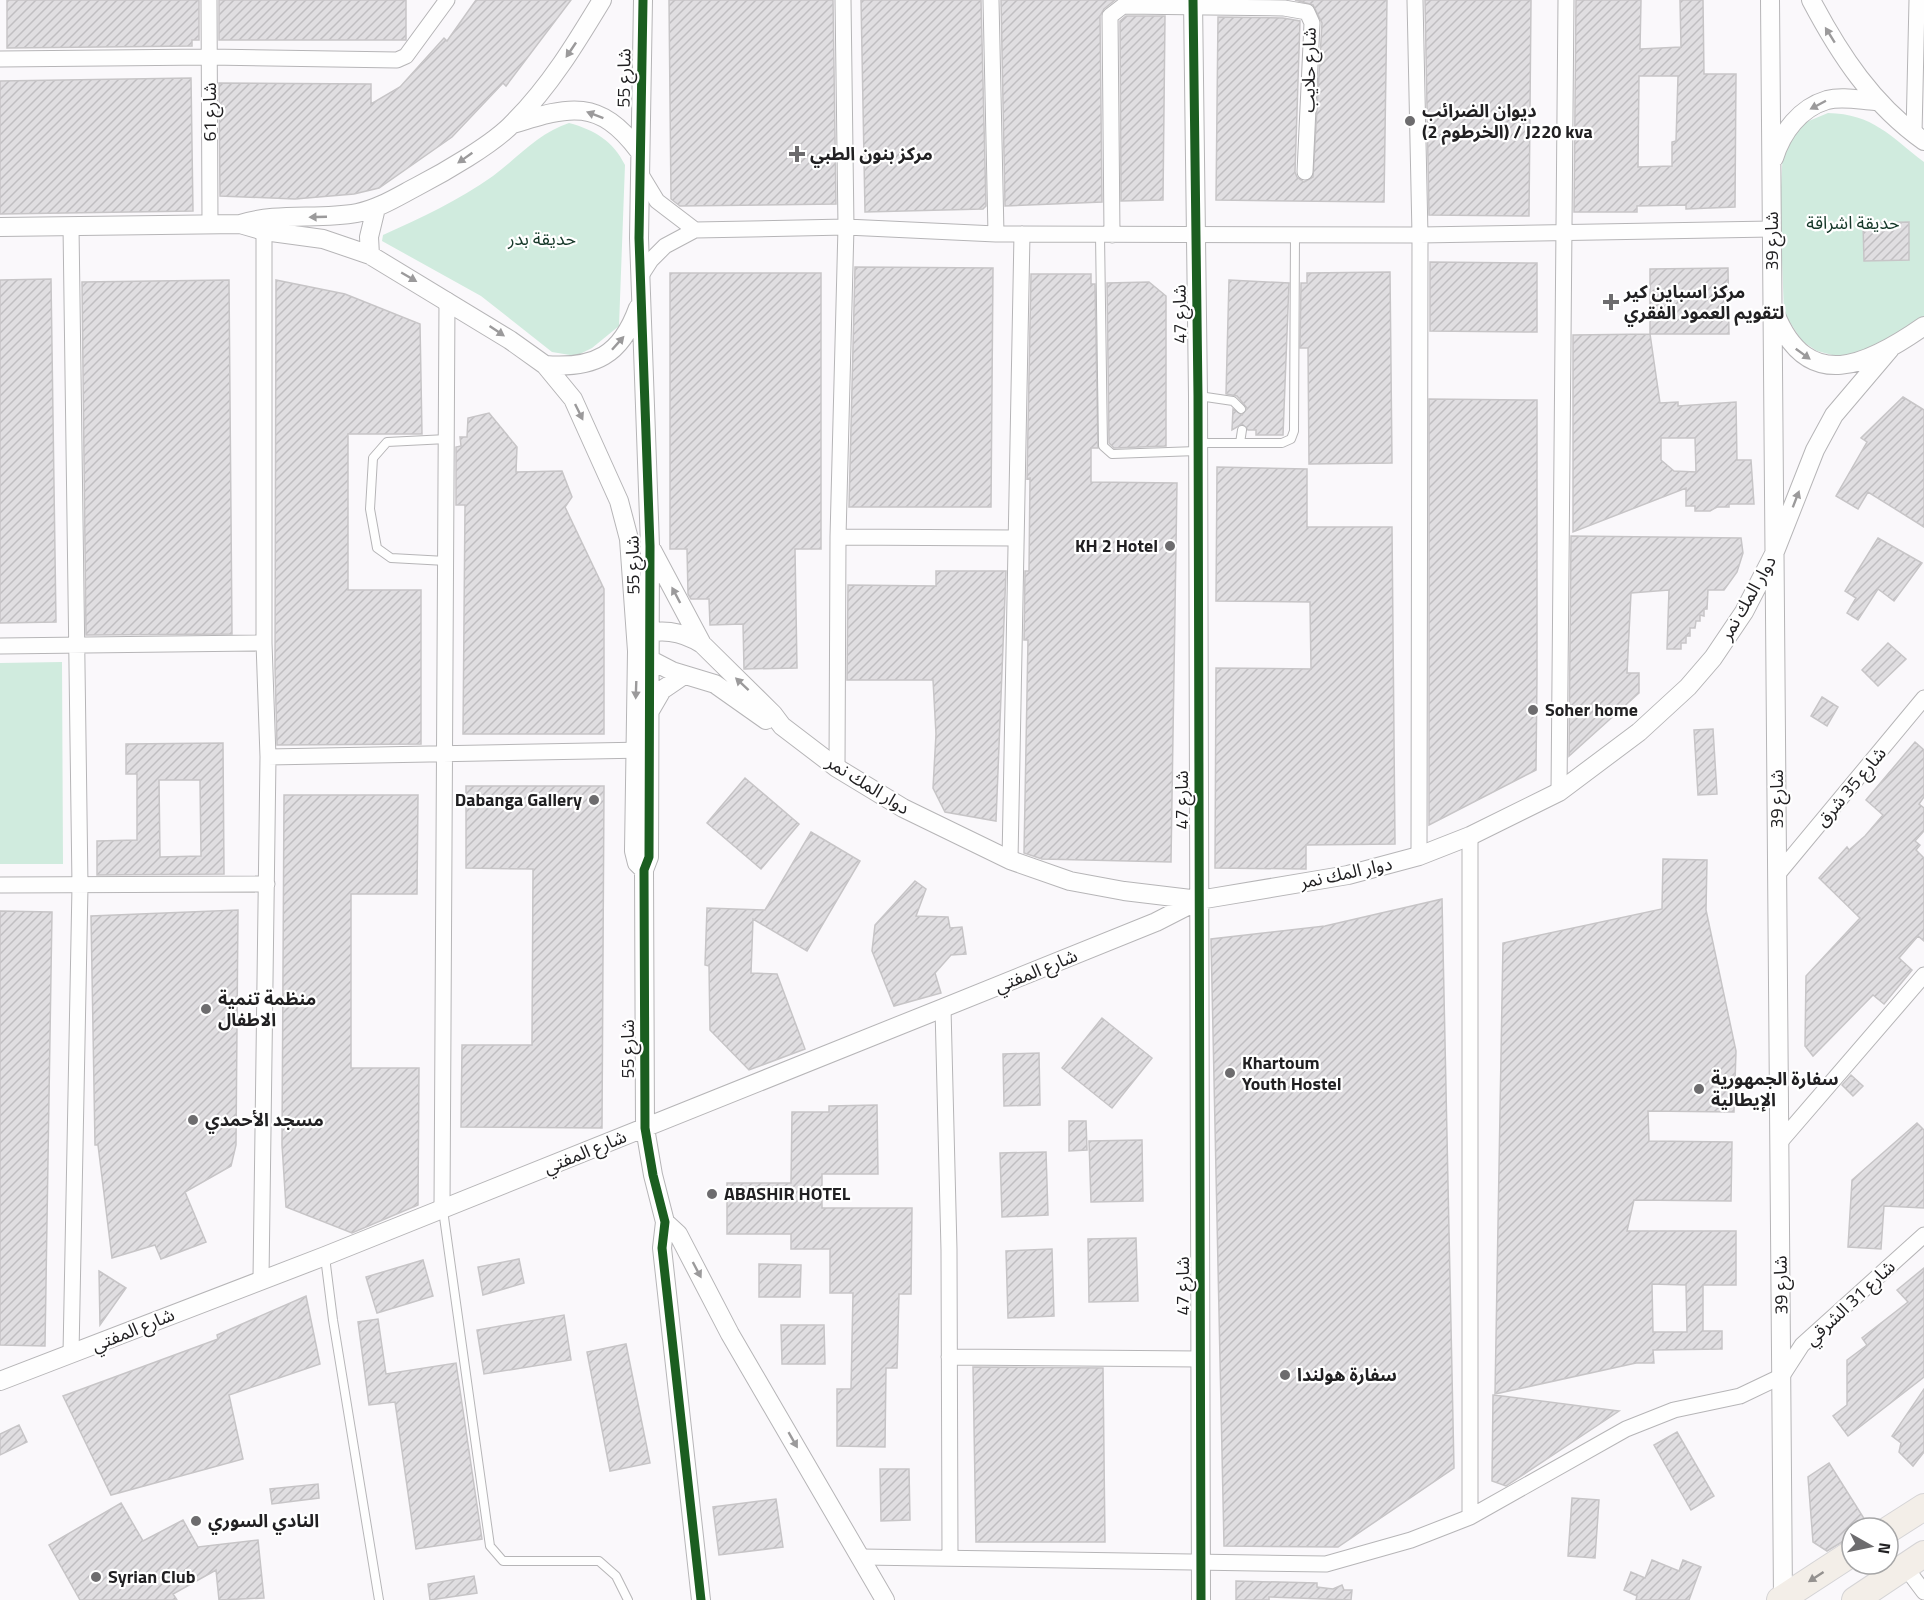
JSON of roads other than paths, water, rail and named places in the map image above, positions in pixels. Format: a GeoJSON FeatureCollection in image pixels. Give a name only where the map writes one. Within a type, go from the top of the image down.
{"type":"FeatureCollection","features":[{"type":"Feature","properties":{"kind":"highway"},"geometry":{"type":"LineString","coordinates":[[1900,1522],[1924,1507]]}},
{"type":"Feature","properties":{"kind":"highway"},"geometry":{"type":"LineString","coordinates":[[1782,1599],[1840,1561]]}},
{"type":"Feature","properties":{"kind":"highway"},"geometry":{"type":"LineString","coordinates":[[1855,1600],[1915,1561]]}},
{"type":"Feature","properties":{"kind":"street","name":"شارع 61"},"geometry":{"type":"LineString","coordinates":[[209,0],[210,224]]}},
{"type":"Feature","properties":{"kind":"street"},"geometry":{"type":"LineString","coordinates":[[0,59],[209,57],[397,60],[406,57],[447,0]]}},
{"type":"Feature","properties":{"kind":"street"},"geometry":{"type":"LineString","coordinates":[[0,227],[264,224],[376,208],[443,173],[513,124],[551,80],[602,0]]}},
{"type":"Feature","properties":{"kind":"street","name":"شارع 55"},"geometry":{"type":"LineString","coordinates":[[643,0],[639,151],[640,278],[650,546],[644,645],[649,714],[641,750],[649,857],[644,870],[645,1128],[653,1176],[665,1222]]}},
{"type":"Feature","properties":{"kind":"street"},"geometry":{"type":"LineString","coordinates":[[837,768],[838,537],[846,227],[843,0]]}},
{"type":"Feature","properties":{"kind":"street"},"geometry":{"type":"LineString","coordinates":[[991,0],[996,234]]}},
{"type":"Feature","properties":{"kind":"street"},"geometry":{"type":"LineString","coordinates":[[1415,0],[1420,235],[1419,856]]}},
{"type":"Feature","properties":{"kind":"street"},"geometry":{"type":"LineString","coordinates":[[1559,792],[1566,0]]}},
{"type":"Feature","properties":{"kind":"street","name":"شارع 39"},"geometry":{"type":"LineString","coordinates":[[1770,0],[1782,1599]]}},
{"type":"Feature","properties":{"kind":"street"},"geometry":{"type":"LineString","coordinates":[[1810,0],[1827,30],[1875,100],[1919,138]]}},
{"type":"Feature","properties":{"kind":"street"},"geometry":{"type":"LineString","coordinates":[[1917,0],[1919,138]]}},
{"type":"Feature","properties":{"kind":"street"},"geometry":{"type":"LineString","coordinates":[[1106,235],[1110,16],[1123,6],[1193,4]]}},
{"type":"Feature","properties":{"kind":"street","name":"شارع حلايب"},"geometry":{"type":"LineString","coordinates":[[1193,4],[1284,8],[1307,12],[1312,23],[1305,172]]}},
{"type":"Feature","properties":{"kind":"street","name":"شارع 47"},"geometry":{"type":"LineString","coordinates":[[1193,4],[1198,396],[1201,1600]]}},
{"type":"Feature","properties":{"kind":"street"},"geometry":{"type":"LineString","coordinates":[[1771,168],[1787,128],[1805,112],[1827,100],[1875,100]]}},
{"type":"Feature","properties":{"kind":"street"},"geometry":{"type":"LineString","coordinates":[[513,124],[560,110],[575,109],[609,120],[626,134],[639,151]]}},
{"type":"Feature","properties":{"kind":"street"},"geometry":{"type":"LineString","coordinates":[[639,172],[657,201],[695,230]]}},
{"type":"Feature","properties":{"kind":"street"},"geometry":{"type":"LineString","coordinates":[[370,255],[369,237],[376,208]]}},
{"type":"Feature","properties":{"kind":"street"},"geometry":{"type":"LineString","coordinates":[[264,224],[323,239],[370,255],[447,300],[545,365],[573,399],[619,501],[629,539],[644,645],[641,750],[268,757]]}},
{"type":"Feature","properties":{"kind":"street"},"geometry":{"type":"LineString","coordinates":[[261,1279],[268,757],[264,643],[264,224]]}},
{"type":"Feature","properties":{"kind":"street"},"geometry":{"type":"LineString","coordinates":[[71,226],[80,886],[71,1354]]}},
{"type":"Feature","properties":{"kind":"street"},"geometry":{"type":"LineString","coordinates":[[640,278],[651,260],[664,246],[695,230],[846,227],[996,234],[1420,235],[1772,230]]}},
{"type":"Feature","properties":{"kind":"street"},"geometry":{"type":"LineString","coordinates":[[1010,860],[1014,538],[1022,234]]}},
{"type":"Feature","properties":{"kind":"street"},"geometry":{"type":"LineString","coordinates":[[545,365],[575,367],[594,361],[610,352],[631,327],[641,298]]}},
{"type":"Feature","properties":{"kind":"street"},"geometry":{"type":"LineString","coordinates":[[442,1208],[447,300]]}},
{"type":"Feature","properties":{"kind":"street"},"geometry":{"type":"LineString","coordinates":[[1772,306],[1786,337],[1804,356],[1817,363],[1848,365],[1890,349],[1924,326]]}},
{"type":"Feature","properties":{"kind":"street","name":"دوار المك نمر"},"geometry":{"type":"LineString","coordinates":[[644,645],[677,632],[702,644],[773,714],[782,726],[837,768],[903,808],[1010,860],[1070,881],[1199,900],[1348,875],[1419,856],[1470,836],[1559,792],[1624,744],[1688,687],[1713,658],[1744,612],[1774,554],[1815,450],[1834,415],[1890,349]]}},
{"type":"Feature","properties":{"kind":"street"},"geometry":{"type":"LineString","coordinates":[[838,537],[1014,538]]}},
{"type":"Feature","properties":{"kind":"street"},"geometry":{"type":"LineString","coordinates":[[650,546],[702,644]]}},
{"type":"Feature","properties":{"kind":"street"},"geometry":{"type":"LineString","coordinates":[[0,645],[264,643]]}},
{"type":"Feature","properties":{"kind":"street"},"geometry":{"type":"LineString","coordinates":[[644,645],[684,675],[715,684],[768,721],[782,726]]}},
{"type":"Feature","properties":{"kind":"street"},"geometry":{"type":"LineString","coordinates":[[649,714],[662,690],[684,675]]}},
{"type":"Feature","properties":{"kind":"street","name":"شارع 35 شرق"},"geometry":{"type":"LineString","coordinates":[[1777,875],[1924,698]]}},
{"type":"Feature","properties":{"kind":"street"},"geometry":{"type":"LineString","coordinates":[[1470,836],[1470,1517]]}},
{"type":"Feature","properties":{"kind":"street"},"geometry":{"type":"LineString","coordinates":[[0,885],[267,884]]}},
{"type":"Feature","properties":{"kind":"street","name":"شارع المفتي"},"geometry":{"type":"LineString","coordinates":[[0,1381],[325,1256],[645,1128],[1156,922],[1199,900]]}},
{"type":"Feature","properties":{"kind":"street"},"geometry":{"type":"LineString","coordinates":[[1780,1142],[1924,975]]}},
{"type":"Feature","properties":{"kind":"street"},"geometry":{"type":"LineString","coordinates":[[943,1008],[950,1558]]}},
{"type":"Feature","properties":{"kind":"street"},"geometry":{"type":"LineString","coordinates":[[701,1600],[662,1248],[665,1222],[675,1229],[730,1334],[885,1600]]}},
{"type":"Feature","properties":{"kind":"street","name":"شارع 31 الشرقي"},"geometry":{"type":"LineString","coordinates":[[1782,1376],[1810,1338],[1924,1235]]}},
{"type":"Feature","properties":{"kind":"street"},"geometry":{"type":"LineString","coordinates":[[662,1248],[680,1240]]}},
{"type":"Feature","properties":{"kind":"street"},"geometry":{"type":"LineString","coordinates":[[949,1357],[1199,1359]]}},
{"type":"Feature","properties":{"kind":"street"},"geometry":{"type":"LineString","coordinates":[[861,1557],[1326,1564],[1411,1540],[1470,1517],[1626,1429],[1674,1410],[1740,1396],[1782,1376]]}},
{"type":"Feature","properties":{"kind":"street"},"geometry":{"type":"LineString","coordinates":[[1915,1561],[1924,1592]]}},
{"type":"Feature","properties":{"kind":"lane"},"geometry":{"type":"LineString","coordinates":[[1106,235],[1103,446],[1112,454],[1240,443],[1282,443],[1291,439],[1294,431],[1295,234]]}},
{"type":"Feature","properties":{"kind":"lane"},"geometry":{"type":"LineString","coordinates":[[1198,396],[1233,401],[1241,409]]}},
{"type":"Feature","properties":{"kind":"lane"},"geometry":{"type":"LineString","coordinates":[[1240,443],[1242,430]]}},
{"type":"Feature","properties":{"kind":"lane"},"geometry":{"type":"LineString","coordinates":[[447,439],[387,442],[373,458],[370,509],[377,548],[392,558],[447,560]]}},
{"type":"Feature","properties":{"kind":"lane"},"geometry":{"type":"LineString","coordinates":[[442,1208],[490,1546],[503,1561],[599,1561],[616,1576],[628,1600]]}},
{"type":"Feature","properties":{"kind":"lane"},"geometry":{"type":"LineString","coordinates":[[325,1256],[333,1320],[379,1600]]}},
{"type":"Feature","properties":{"kind":"place","name":"ديوان الضرائب (الخرطوم 2) / J220 kva"},"geometry":{"type":"Point","coordinates":[1410,121]}},
{"type":"Feature","properties":{"kind":"place","name":"مركز بنون الطبي"},"geometry":{"type":"Point","coordinates":[797,154]}},
{"type":"Feature","properties":{"kind":"place","name":"مركز اسباين كير لتقويم العمود الفقري"},"geometry":{"type":"Point","coordinates":[1611,302]}},
{"type":"Feature","properties":{"kind":"place","name":"KH 2 Hotel"},"geometry":{"type":"Point","coordinates":[1170,546]}},
{"type":"Feature","properties":{"kind":"place","name":"Soher home"},"geometry":{"type":"Point","coordinates":[1533,710]}},
{"type":"Feature","properties":{"kind":"place","name":"Dabanga Gallery"},"geometry":{"type":"Point","coordinates":[594,800]}},
{"type":"Feature","properties":{"kind":"place","name":"منظمة تنمية الاطفال"},"geometry":{"type":"Point","coordinates":[206,1009]}},
{"type":"Feature","properties":{"kind":"place","name":"Khartoum Youth Hostel"},"geometry":{"type":"Point","coordinates":[1230,1073]}},
{"type":"Feature","properties":{"kind":"place","name":"سفارة الجمهورية الإيطالية"},"geometry":{"type":"Point","coordinates":[1699,1089]}},
{"type":"Feature","properties":{"kind":"place","name":"مسجد الأحمدي"},"geometry":{"type":"Point","coordinates":[193,1120]}},
{"type":"Feature","properties":{"kind":"place","name":"ABASHIR HOTEL"},"geometry":{"type":"Point","coordinates":[712,1194]}},
{"type":"Feature","properties":{"kind":"place","name":"سفارة هولندا"},"geometry":{"type":"Point","coordinates":[1285,1375]}},
{"type":"Feature","properties":{"kind":"place","name":"النادي السوري"},"geometry":{"type":"Point","coordinates":[196,1521]}},
{"type":"Feature","properties":{"kind":"place","name":"Syrian Club"},"geometry":{"type":"Point","coordinates":[96,1577]}},
{"type":"Feature","properties":{"kind":"park label","name":"حديقة اشراقة"},"geometry":{"type":"Point","coordinates":[1853,223]}},
{"type":"Feature","properties":{"kind":"park label","name":"حديقة بدر"},"geometry":{"type":"Point","coordinates":[542,239]}}]}
